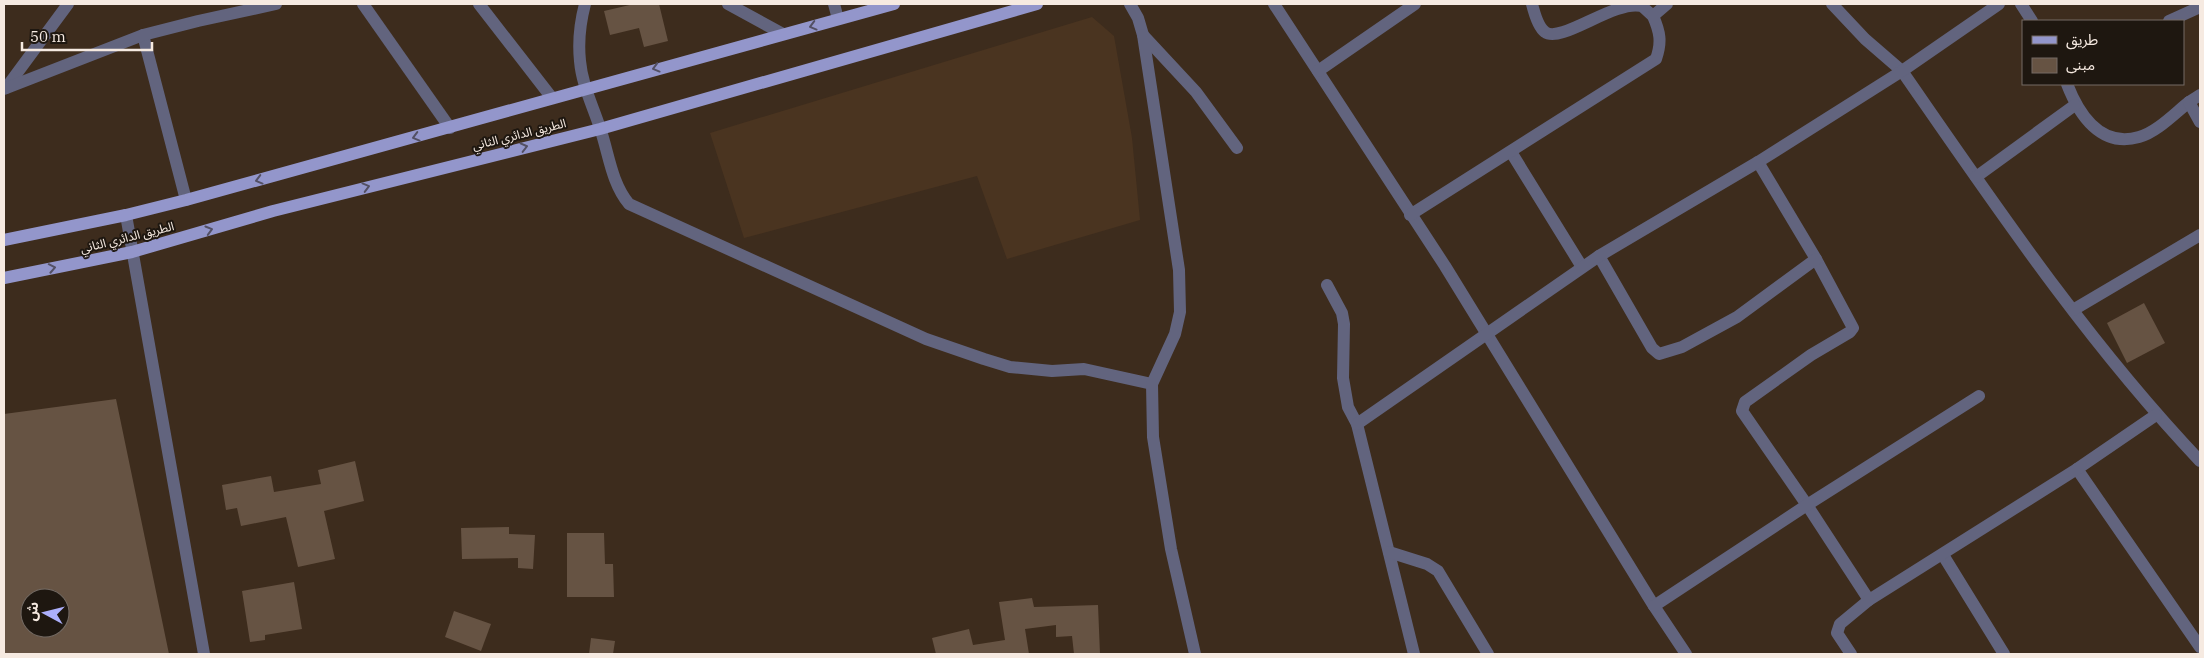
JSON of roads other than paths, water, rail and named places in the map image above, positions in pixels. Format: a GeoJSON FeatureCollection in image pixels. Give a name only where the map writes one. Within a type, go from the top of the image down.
{"type":"FeatureCollection","features":[{"type":"Feature","properties":{"kind":"main road","name":"الطريق الدائري الثاني"},"geometry":{"type":"LineString","coordinates":[[4,240],[126,215],[186,200],[894,4]]}},
{"type":"Feature","properties":{"kind":"main road","name":"الطريق الدائري الثاني"},"geometry":{"type":"LineString","coordinates":[[4,278],[132,252],[273,211],[600,129],[1037,4]]}},
{"type":"Feature","properties":{"kind":"street"},"geometry":{"type":"LineString","coordinates":[[5,88],[68,4]]}},
{"type":"Feature","properties":{"kind":"street"},"geometry":{"type":"LineString","coordinates":[[5,88],[144,35],[276,4]]}},
{"type":"Feature","properties":{"kind":"street"},"geometry":{"type":"LineString","coordinates":[[363,4],[450,128]]}},
{"type":"Feature","properties":{"kind":"street"},"geometry":{"type":"LineString","coordinates":[[479,4],[552,98]]}},
{"type":"Feature","properties":{"kind":"street"},"geometry":{"type":"LineString","coordinates":[[585,4],[579,43],[580,64],[619,192],[629,204],[926,339],[1010,368],[1084,369],[1152,384]]}},
{"type":"Feature","properties":{"kind":"street"},"geometry":{"type":"LineString","coordinates":[[728,4],[783,34]]}},
{"type":"Feature","properties":{"kind":"street"},"geometry":{"type":"LineString","coordinates":[[834,4],[838,19]]}},
{"type":"Feature","properties":{"kind":"street"},"geometry":{"type":"LineString","coordinates":[[1130,4],[1138,18],[1143,35],[1178,270],[1180,312],[1175,334],[1152,384],[1152,437],[1171,549],[1195,654]]}},
{"type":"Feature","properties":{"kind":"street"},"geometry":{"type":"LineString","coordinates":[[1138,18],[1140,4]]}},
{"type":"Feature","properties":{"kind":"street"},"geometry":{"type":"LineString","coordinates":[[1274,4],[1445,266],[1654,606],[1686,654]]}},
{"type":"Feature","properties":{"kind":"street"},"geometry":{"type":"LineString","coordinates":[[1318,71],[1415,4]]}},
{"type":"Feature","properties":{"kind":"street"},"geometry":{"type":"LineString","coordinates":[[1410,215],[1656,59],[1660,47],[1660,33],[1653,16],[1640,6],[1628,4],[1610,8],[1552,34],[1545,32],[1532,4]]}},
{"type":"Feature","properties":{"kind":"street"},"geometry":{"type":"LineString","coordinates":[[1653,16],[1668,4]]}},
{"type":"Feature","properties":{"kind":"street"},"geometry":{"type":"LineString","coordinates":[[1832,4],[1865,39],[1902,71],[2073,310],[2156,415],[2200,461]]}},
{"type":"Feature","properties":{"kind":"street"},"geometry":{"type":"LineString","coordinates":[[1357,424],[1599,256],[1758,162],[1902,71],[1999,4]]}},
{"type":"Feature","properties":{"kind":"street"},"geometry":{"type":"LineString","coordinates":[[2021,4],[2031,20]]}},
{"type":"Feature","properties":{"kind":"street"},"geometry":{"type":"LineString","coordinates":[[2171,20],[2200,7]]}},
{"type":"Feature","properties":{"kind":"street"},"geometry":{"type":"LineString","coordinates":[[144,35],[186,200]]}},
{"type":"Feature","properties":{"kind":"street"},"geometry":{"type":"LineString","coordinates":[[1143,35],[1196,92],[1237,148]]}},
{"type":"Feature","properties":{"kind":"street"},"geometry":{"type":"LineString","coordinates":[[2067,85],[2075,105],[2090,126],[2106,136],[2124,140],[2140,137],[2161,125],[2200,95]]}},
{"type":"Feature","properties":{"kind":"street"},"geometry":{"type":"LineString","coordinates":[[2189,102],[2200,122]]}},
{"type":"Feature","properties":{"kind":"street"},"geometry":{"type":"LineString","coordinates":[[1976,177],[2075,105]]}},
{"type":"Feature","properties":{"kind":"street"},"geometry":{"type":"LineString","coordinates":[[1511,152],[1582,268]]}},
{"type":"Feature","properties":{"kind":"street"},"geometry":{"type":"LineString","coordinates":[[1758,162],[1816,259],[1852,330],[1811,355],[1746,402],[1742,411],[1807,505],[1869,600]]}},
{"type":"Feature","properties":{"kind":"street"},"geometry":{"type":"LineString","coordinates":[[126,215],[204,654]]}},
{"type":"Feature","properties":{"kind":"street"},"geometry":{"type":"LineString","coordinates":[[2073,310],[2200,235]]}},
{"type":"Feature","properties":{"kind":"street"},"geometry":{"type":"LineString","coordinates":[[1599,256],[1652,348],[1659,354],[1682,347],[1737,317],[1816,259]]}},
{"type":"Feature","properties":{"kind":"street"},"geometry":{"type":"LineString","coordinates":[[1327,285],[1342,314],[1344,324],[1343,378],[1348,407],[1357,424],[1398,596],[1414,654]]}},
{"type":"Feature","properties":{"kind":"street"},"geometry":{"type":"LineString","coordinates":[[1654,606],[1807,505],[1979,396]]}},
{"type":"Feature","properties":{"kind":"street"},"geometry":{"type":"LineString","coordinates":[[1851,654],[1837,633],[1838,629],[1840,624],[1869,600],[1943,555],[2156,415]]}},
{"type":"Feature","properties":{"kind":"street"},"geometry":{"type":"LineString","coordinates":[[2076,469],[2200,647]]}},
{"type":"Feature","properties":{"kind":"street"},"geometry":{"type":"LineString","coordinates":[[1389,552],[1427,564],[1438,571],[1488,654]]}},
{"type":"Feature","properties":{"kind":"street"},"geometry":{"type":"LineString","coordinates":[[1943,555],[2004,654]]}}]}
